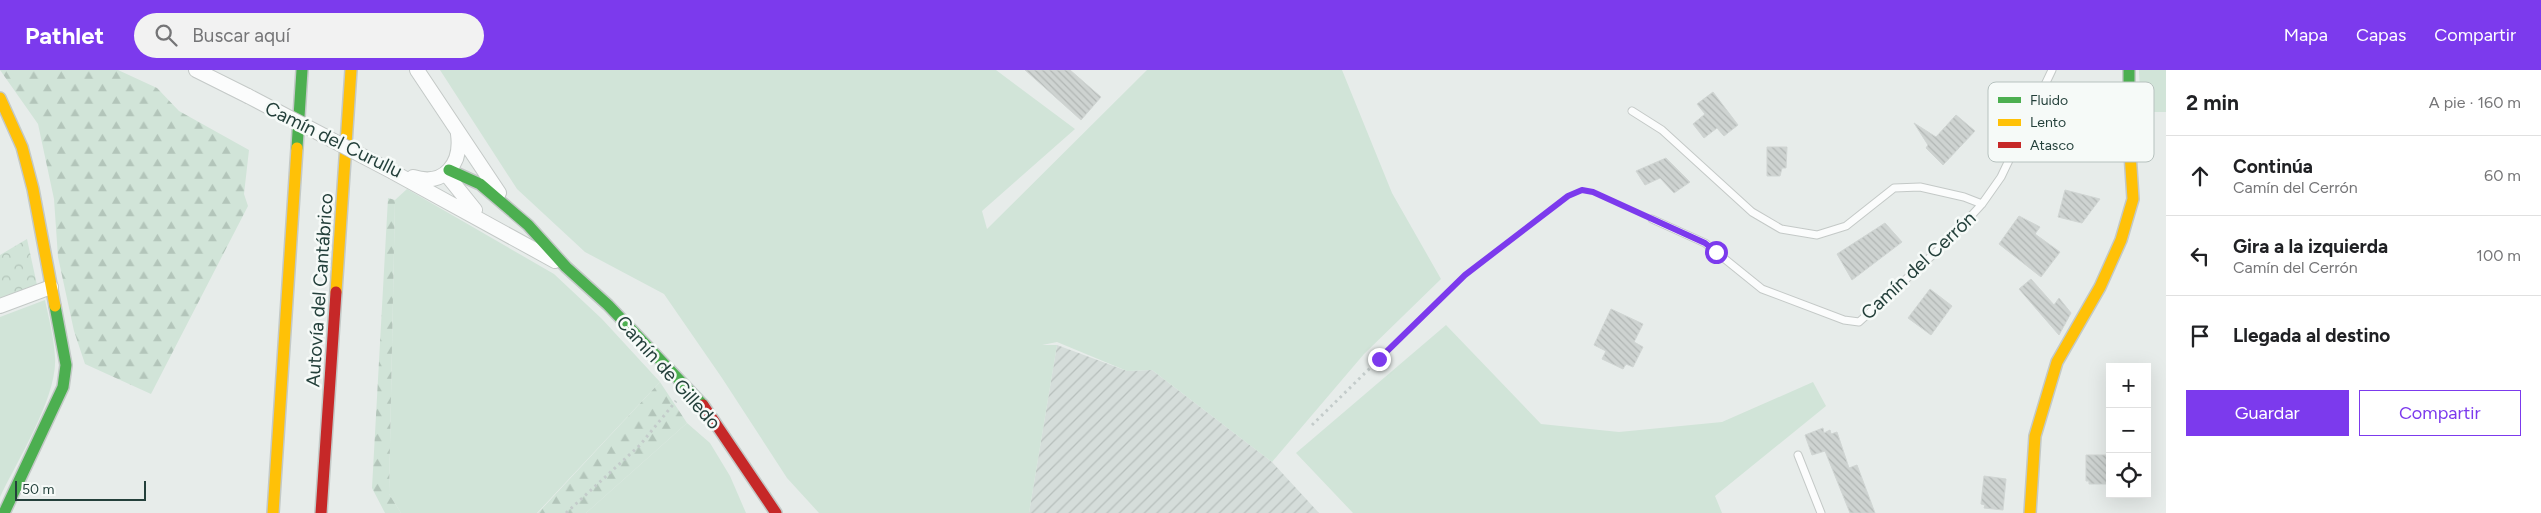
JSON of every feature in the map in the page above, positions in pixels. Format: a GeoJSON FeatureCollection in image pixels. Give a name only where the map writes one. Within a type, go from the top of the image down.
{"type":"FeatureCollection","features":[{"type":"Feature","properties":{"kind":"main road","name":"Autovía del Cantábrico"},"geometry":{"type":"LineString","coordinates":[[273,513],[302,70]]}},
{"type":"Feature","properties":{"kind":"main road","name":"Autovía del Cantábrico"},"geometry":{"type":"LineString","coordinates":[[321,513],[351,70]]}},
{"type":"Feature","properties":{"kind":"main road"},"geometry":{"type":"LineString","coordinates":[[0,98],[22,147],[66,365],[63,387],[4,513]]}},
{"type":"Feature","properties":{"kind":"main road"},"geometry":{"type":"LineString","coordinates":[[2030,513],[2031,474],[2035,436],[2057,362],[2100,287],[2121,240],[2133,199],[2131,162]]}},
{"type":"Feature","properties":{"kind":"main road","name":"Camín de Gilledo"},"geometry":{"type":"LineString","coordinates":[[448,172],[480,184],[509,208],[528,225],[566,267],[608,305],[710,412],[776,513]]}},
{"type":"Feature","properties":{"kind":"street","name":"Camín del Curullu"},"geometry":{"type":"LineString","coordinates":[[196,70],[393,172],[431,181],[448,172]]}},
{"type":"Feature","properties":{"kind":"street"},"geometry":{"type":"LineString","coordinates":[[417,70],[458,130],[457,160],[448,172]]}},
{"type":"Feature","properties":{"kind":"street"},"geometry":{"type":"LineString","coordinates":[[0,120],[15,149],[40,232]]}},
{"type":"Feature","properties":{"kind":"street","name":"Camín de Gilledo"},"geometry":{"type":"LineString","coordinates":[[458,130],[509,208]]}},
{"type":"Feature","properties":{"kind":"street","name":"Camín de Gilledo"},"geometry":{"type":"LineString","coordinates":[[393,172],[486,221],[566,267]]}},
{"type":"Feature","properties":{"kind":"street","name":"Camín de Gilledo"},"geometry":{"type":"LineString","coordinates":[[448,172],[465,201],[486,221]]}},
{"type":"Feature","properties":{"kind":"street"},"geometry":{"type":"LineString","coordinates":[[0,306],[51,287]]}},
{"type":"Feature","properties":{"kind":"lane","name":"Camín del Cerrón"},"geometry":{"type":"LineString","coordinates":[[2046,82],[2052,70]]}},
{"type":"Feature","properties":{"kind":"lane"},"geometry":{"type":"LineString","coordinates":[[1632,111],[1662,130],[1752,212],[1781,229],[1817,235],[1846,226],[1894,188],[1920,187],[1964,197],[1982,204]]}},
{"type":"Feature","properties":{"kind":"lane","name":"Camín del Cerrón"},"geometry":{"type":"LineString","coordinates":[[1652,219],[1705,243],[1762,289],[1844,320],[1859,322],[1949,240],[1982,204],[2001,177],[2008,162]]}},
{"type":"Feature","properties":{"kind":"lane"},"geometry":{"type":"LineString","coordinates":[[1798,455],[1822,513]]}},
{"type":"Feature","properties":{"kind":"path"},"geometry":{"type":"LineString","coordinates":[[1312,425],[1465,275],[1568,196],[1582,190],[1593,192],[1652,219]]}},
{"type":"Feature","properties":{"kind":"path"},"geometry":{"type":"LineString","coordinates":[[566,513],[640,445],[687,388]]}},
{"type":"Feature","properties":{"kind":"shaded area"},"geometry":{"type":"Polygon","coordinates":[[[1057,345],[1127,371],[1152,370],[1272,462],[1319,513],[1029,513],[1057,345]]]}},
{"type":"Feature","properties":{"kind":"green space"},"geometry":{"type":"Polygon","coordinates":[[[0,70],[118,70],[157,88],[179,111],[249,150],[244,194],[248,206],[151,394],[85,364],[74,331],[58,257],[54,199],[38,124],[0,70]]]}},
{"type":"Feature","properties":{"kind":"green space"},"geometry":{"type":"Polygon","coordinates":[[[440,70],[996,70],[1075,129],[982,211],[987,229],[1147,70],[1342,70],[1392,193],[1441,279],[1364,354],[1272,462],[1152,370],[1127,371],[1057,342],[1042,345],[1057,345],[1029,513],[819,513],[787,478],[722,378],[664,294],[585,252],[517,189],[440,70]]]}},
{"type":"Feature","properties":{"kind":"green space"},"geometry":{"type":"Polygon","coordinates":[[[2139,70],[2166,70],[2166,112],[2154,112],[2154,82],[2140,82],[2139,70]]]}},
{"type":"Feature","properties":{"kind":"green space"},"geometry":{"type":"Polygon","coordinates":[[[407,189],[554,274],[602,319],[660,382],[537,513],[401,513],[389,494],[395,200],[407,189]]]}},
{"type":"Feature","properties":{"kind":"green space"},"geometry":{"type":"Polygon","coordinates":[[[388,198],[395,200],[389,494],[401,513],[385,513],[372,488],[388,198]]]}},
{"type":"Feature","properties":{"kind":"green space"},"geometry":{"type":"Polygon","coordinates":[[[27,239],[37,285],[0,298],[0,255],[27,239]]]}},
{"type":"Feature","properties":{"kind":"green space"},"geometry":{"type":"Polygon","coordinates":[[[45,300],[54,343],[54,373],[50,390],[35,428],[0,497],[0,317],[45,300]]]}},
{"type":"Feature","properties":{"kind":"green space"},"geometry":{"type":"Polygon","coordinates":[[[1446,325],[1541,424],[1619,432],[1722,422],[1813,382],[1826,406],[1715,496],[1722,513],[1353,513],[1296,453],[1446,325]]]}},
{"type":"Feature","properties":{"kind":"green space"},"geometry":{"type":"Polygon","coordinates":[[[660,382],[687,423],[586,513],[538,513],[660,382]]]}},
{"type":"Feature","properties":{"kind":"green space"},"geometry":{"type":"Polygon","coordinates":[[[687,423],[710,443],[730,476],[746,513],[586,513],[687,423]]]}},
{"type":"Feature","properties":{"kind":"building"},"geometry":{"type":"Polygon","coordinates":[[[1025,70],[1070,70],[1101,97],[1081,120],[1025,70]]]}},
{"type":"Feature","properties":{"kind":"building"},"geometry":{"type":"Polygon","coordinates":[[[1713,92],[1738,125],[1724,136],[1717,128],[1704,138],[1693,124],[1705,114],[1697,104],[1713,92]]]}},
{"type":"Feature","properties":{"kind":"building"},"geometry":{"type":"Polygon","coordinates":[[[1956,115],[1975,131],[1943,165],[1926,148],[1928,145],[1914,123],[1936,137],[1956,115]]]}},
{"type":"Feature","properties":{"kind":"building"},"geometry":{"type":"Polygon","coordinates":[[[1767,147],[1787,147],[1786,168],[1782,168],[1780,176],[1767,176],[1767,147]]]}},
{"type":"Feature","properties":{"kind":"building"},"geometry":{"type":"Polygon","coordinates":[[[1666,158],[1690,182],[1674,193],[1660,178],[1645,185],[1636,171],[1666,158]]]}},
{"type":"Feature","properties":{"kind":"building"},"geometry":{"type":"Polygon","coordinates":[[[2065,190],[2100,199],[2082,223],[2058,217],[2065,190]]]}},
{"type":"Feature","properties":{"kind":"building"},"geometry":{"type":"Polygon","coordinates":[[[2019,216],[2040,227],[2035,234],[2060,252],[2041,277],[1999,244],[2019,216]]]}},
{"type":"Feature","properties":{"kind":"building"},"geometry":{"type":"Polygon","coordinates":[[[1885,223],[1902,242],[1852,280],[1837,254],[1885,223]]]}},
{"type":"Feature","properties":{"kind":"building"},"geometry":{"type":"Polygon","coordinates":[[[2031,279],[2054,305],[2059,298],[2071,313],[2059,335],[2019,289],[2031,279]]]}},
{"type":"Feature","properties":{"kind":"building"},"geometry":{"type":"Polygon","coordinates":[[[1930,289],[1952,306],[1931,335],[1908,318],[1930,289]]]}},
{"type":"Feature","properties":{"kind":"building"},"geometry":{"type":"Polygon","coordinates":[[[1611,309],[1643,324],[1634,342],[1643,347],[1633,367],[1626,364],[1623,369],[1602,359],[1606,351],[1594,345],[1611,309]]]}},
{"type":"Feature","properties":{"kind":"building"},"geometry":{"type":"Polygon","coordinates":[[[1823,428],[1824,433],[1830,430],[1831,434],[1837,432],[1849,468],[1857,465],[1875,513],[1850,513],[1825,451],[1812,455],[1805,435],[1823,428]]]}},
{"type":"Feature","properties":{"kind":"building"},"geometry":{"type":"Polygon","coordinates":[[[2086,455],[2106,455],[2106,484],[2089,484],[2089,481],[2086,481],[2086,455]]]}},
{"type":"Feature","properties":{"kind":"building"},"geometry":{"type":"Polygon","coordinates":[[[1984,476],[2006,479],[2003,510],[1984,508],[1985,505],[1981,504],[1984,476]]]}},
{"type":"Feature","properties":{"kind":"traffic: fast"},"geometry":{"type":"LineString","coordinates":[[297,148],[302,70]]}},
{"type":"Feature","properties":{"kind":"traffic: fast"},"geometry":{"type":"LineString","coordinates":[[2129,70],[2129,82]]}},
{"type":"Feature","properties":{"kind":"traffic: fast"},"geometry":{"type":"LineString","coordinates":[[449,170],[480,184],[528,225],[566,267],[608,305],[703,405]]}},
{"type":"Feature","properties":{"kind":"traffic: fast"},"geometry":{"type":"LineString","coordinates":[[4,513],[63,387],[66,365],[55,306]]}},
{"type":"Feature","properties":{"kind":"traffic: slow"},"geometry":{"type":"LineString","coordinates":[[336,292],[351,70]]}},
{"type":"Feature","properties":{"kind":"traffic: slow"},"geometry":{"type":"LineString","coordinates":[[0,98],[22,147],[33,189],[55,306]]}},
{"type":"Feature","properties":{"kind":"traffic: slow"},"geometry":{"type":"LineString","coordinates":[[273,513],[297,148]]}},
{"type":"Feature","properties":{"kind":"traffic: slow"},"geometry":{"type":"LineString","coordinates":[[2030,513],[2035,436],[2057,362],[2100,287],[2121,240],[2133,199],[2131,162]]}},
{"type":"Feature","properties":{"kind":"traffic: jam"},"geometry":{"type":"LineString","coordinates":[[321,513],[336,292]]}},
{"type":"Feature","properties":{"kind":"traffic: jam"},"geometry":{"type":"LineString","coordinates":[[703,405],[776,513]]}},
{"type":"Feature","properties":{"kind":"route"},"geometry":{"type":"LineString","coordinates":[[1379,359],[1446,296],[1465,275],[1568,196],[1582,190],[1593,192],[1705,243],[1716,252]]}}]}
